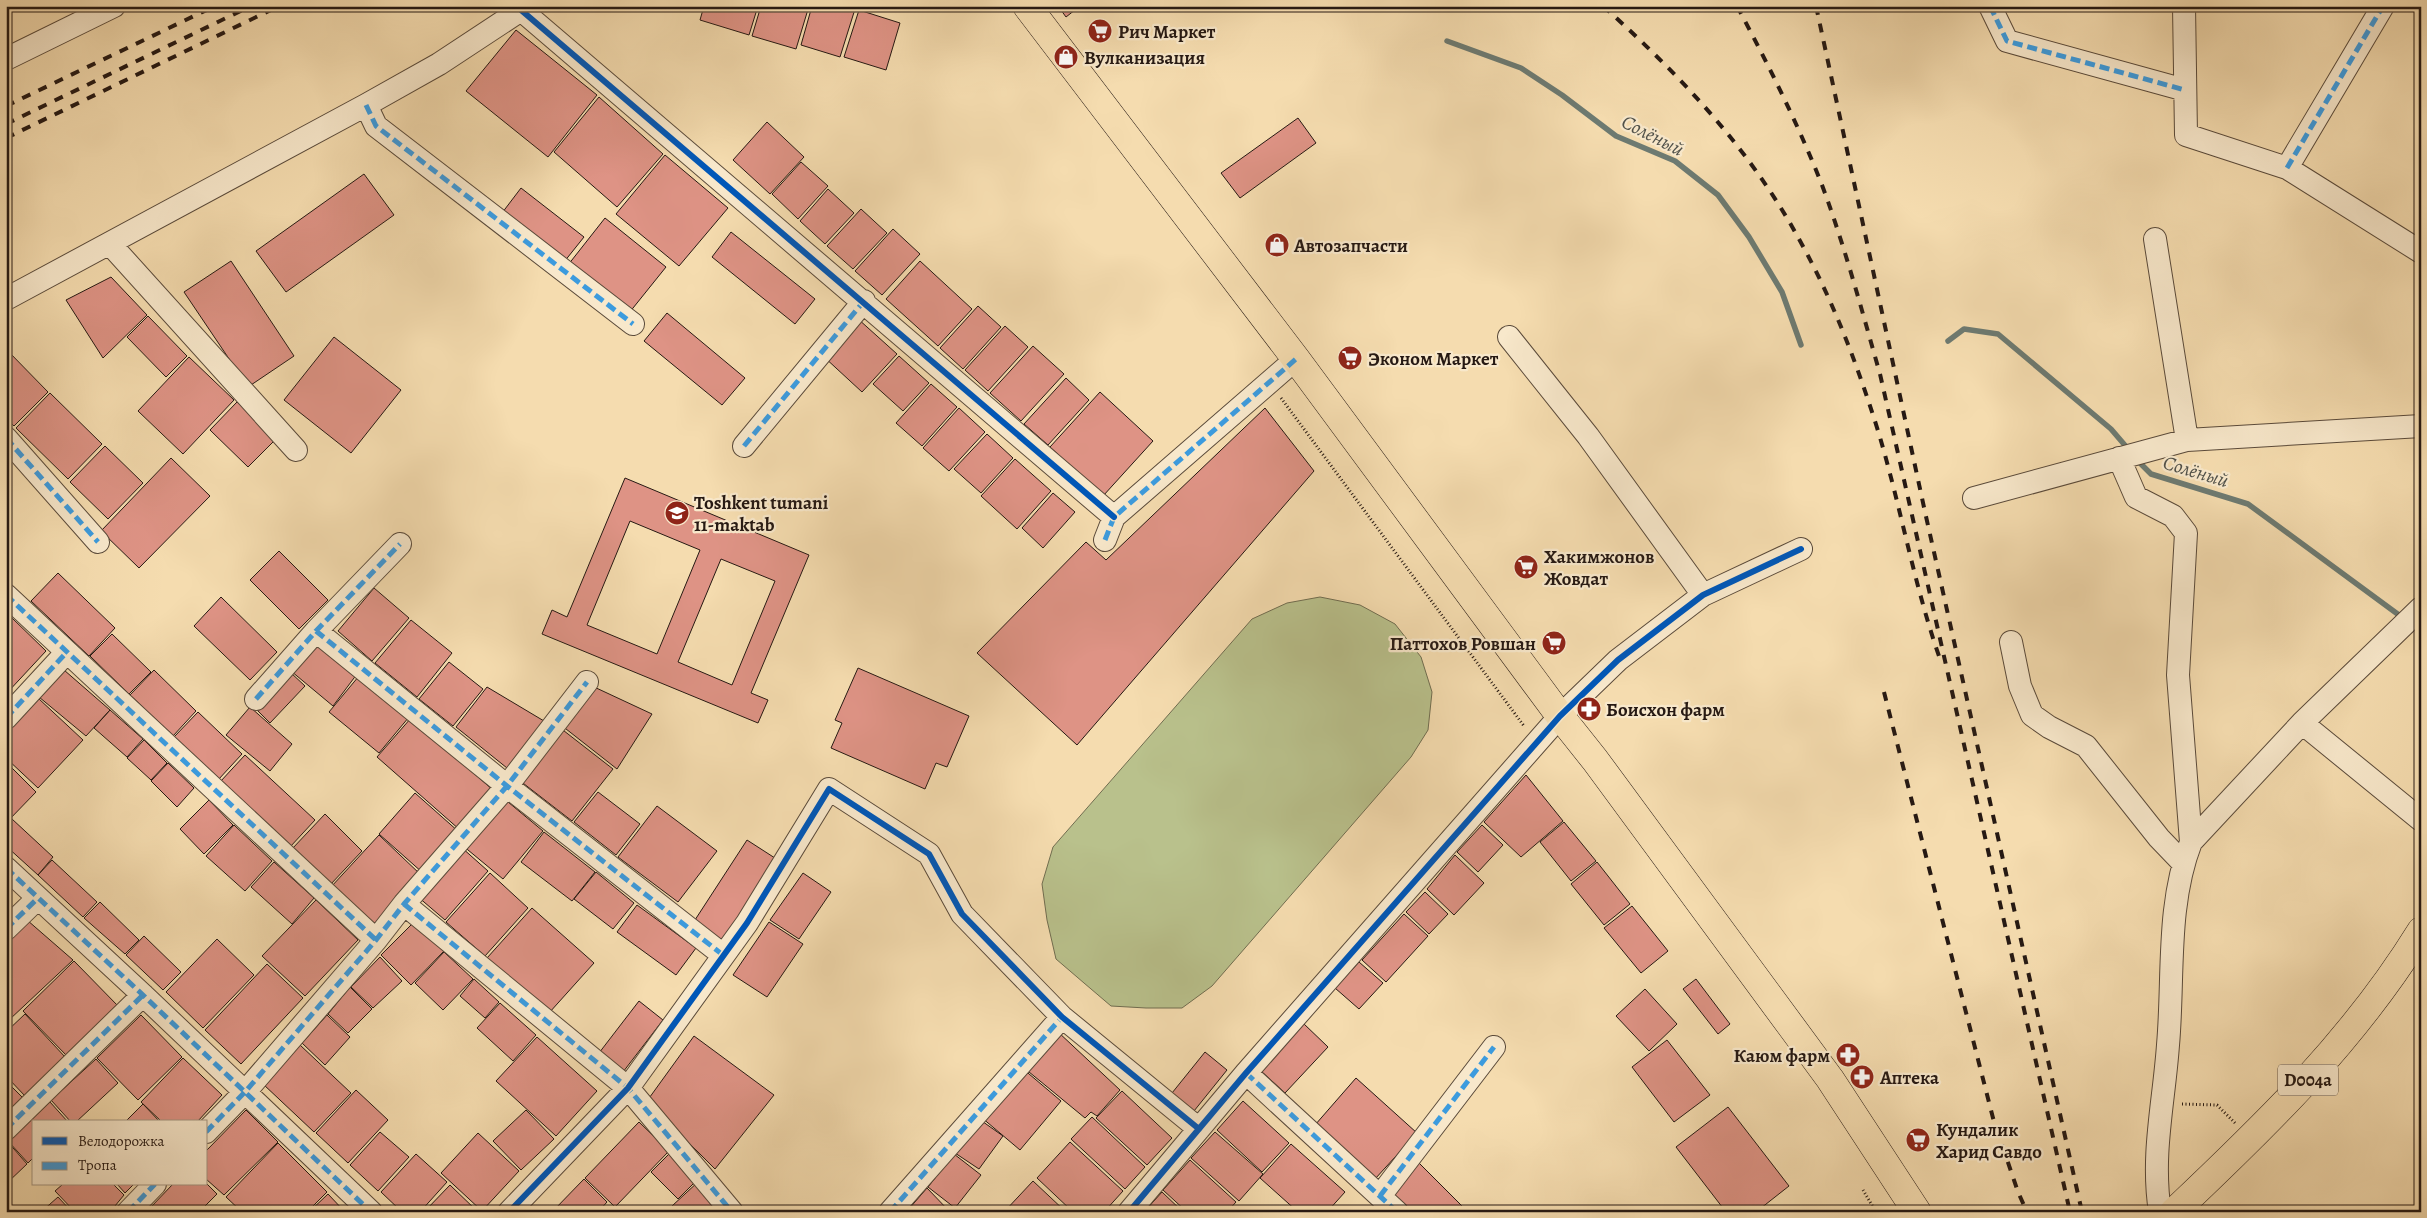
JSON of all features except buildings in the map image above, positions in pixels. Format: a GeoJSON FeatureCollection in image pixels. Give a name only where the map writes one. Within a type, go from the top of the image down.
{"type":"FeatureCollection","features":[{"type":"Feature","properties":{"kind":"main road"},"geometry":{"type":"LineString","coordinates":[[1027,6],[1296,359],[1560,716],[1601,768],[1830,1079],[1917,1212]]}},
{"type":"Feature","properties":{"kind":"main road","name":"D004a"},"geometry":{"type":"LineString","coordinates":[[2174,1212],[2260,1131],[2318,1069],[2385,984],[2421,930]]}},
{"type":"Feature","properties":{"kind":"main road","name":"D004a"},"geometry":{"type":"LineString","coordinates":[[2199,1212],[2267,1150],[2332,1082],[2421,959]]}},
{"type":"Feature","properties":{"kind":"street"},"geometry":{"type":"LineString","coordinates":[[6,59],[114,6]]}},
{"type":"Feature","properties":{"kind":"street"},"geometry":{"type":"LineString","coordinates":[[1990,6],[2007,41],[2185,90]]}},
{"type":"Feature","properties":{"kind":"street"},"geometry":{"type":"LineString","coordinates":[[2184,6],[2186,135],[2287,168],[2421,252]]}},
{"type":"Feature","properties":{"kind":"street"},"geometry":{"type":"LineString","coordinates":[[2287,168],[2383,6]]}},
{"type":"Feature","properties":{"kind":"street"},"geometry":{"type":"LineString","coordinates":[[6,299],[439,64],[524,8],[1114,517]]}},
{"type":"Feature","properties":{"kind":"street"},"geometry":{"type":"LineString","coordinates":[[366,105],[376,126],[633,324]]}},
{"type":"Feature","properties":{"kind":"street"},"geometry":{"type":"LineString","coordinates":[[2155,239],[2178,442]]}},
{"type":"Feature","properties":{"kind":"street"},"geometry":{"type":"LineString","coordinates":[[110,244],[296,450]]}},
{"type":"Feature","properties":{"kind":"street"},"geometry":{"type":"LineString","coordinates":[[744,446],[864,301]]}},
{"type":"Feature","properties":{"kind":"street"},"geometry":{"type":"LineString","coordinates":[[1509,337],[1588,436],[1703,595]]}},
{"type":"Feature","properties":{"kind":"street"},"geometry":{"type":"LineString","coordinates":[[1105,540],[1114,517],[1296,359]]}},
{"type":"Feature","properties":{"kind":"street"},"geometry":{"type":"LineString","coordinates":[[1974,498],[2178,442],[2421,426]]}},
{"type":"Feature","properties":{"kind":"street"},"geometry":{"type":"LineString","coordinates":[[6,438],[98,542]]}},
{"type":"Feature","properties":{"kind":"street"},"geometry":{"type":"LineString","coordinates":[[2123,457],[2136,497],[2173,516],[2186,533],[2178,675],[2191,842]]}},
{"type":"Feature","properties":{"kind":"street"},"geometry":{"type":"LineString","coordinates":[[256,699],[316,631],[400,544]]}},
{"type":"Feature","properties":{"kind":"street"},"geometry":{"type":"LineString","coordinates":[[1129,1212],[1246,1073],[1560,716],[1618,660],[1703,595],[1801,548]]}},
{"type":"Feature","properties":{"kind":"street"},"geometry":{"type":"LineString","coordinates":[[6,595],[66,653],[376,940]]}},
{"type":"Feature","properties":{"kind":"street"},"geometry":{"type":"LineString","coordinates":[[2160,1212],[2155,1184],[2161,1103],[2168,1046],[2177,894],[2183,863],[2191,842],[2302,723],[2421,608]]}},
{"type":"Feature","properties":{"kind":"street"},"geometry":{"type":"LineString","coordinates":[[316,631],[507,786],[723,954]]}},
{"type":"Feature","properties":{"kind":"street"},"geometry":{"type":"LineString","coordinates":[[2011,642],[2020,686],[2032,715],[2049,727],[2086,746],[2159,838],[2183,863]]}},
{"type":"Feature","properties":{"kind":"street"},"geometry":{"type":"LineString","coordinates":[[6,718],[66,653]]}},
{"type":"Feature","properties":{"kind":"street"},"geometry":{"type":"LineString","coordinates":[[208,1130],[245,1092],[507,786],[587,682]]}},
{"type":"Feature","properties":{"kind":"street"},"geometry":{"type":"LineString","coordinates":[[2302,723],[2421,820]]}},
{"type":"Feature","properties":{"kind":"street"},"geometry":{"type":"LineString","coordinates":[[509,1212],[628,1088],[747,923],[829,789],[930,854],[962,914],[1062,1016],[1199,1129]]}},
{"type":"Feature","properties":{"kind":"street"},"geometry":{"type":"LineString","coordinates":[[6,868],[144,995],[371,1212]]}},
{"type":"Feature","properties":{"kind":"street"},"geometry":{"type":"LineString","coordinates":[[6,928],[38,898]]}},
{"type":"Feature","properties":{"kind":"street"},"geometry":{"type":"LineString","coordinates":[[404,904],[628,1088],[732,1212]]}},
{"type":"Feature","properties":{"kind":"street"},"geometry":{"type":"LineString","coordinates":[[6,1129],[144,995]]}},
{"type":"Feature","properties":{"kind":"street"},"geometry":{"type":"LineString","coordinates":[[890,1212],[1062,1016]]}},
{"type":"Feature","properties":{"kind":"street"},"geometry":{"type":"LineString","coordinates":[[1380,1196],[1494,1047]]}},
{"type":"Feature","properties":{"kind":"street"},"geometry":{"type":"LineString","coordinates":[[1246,1073],[1397,1212]]}},
{"type":"Feature","properties":{"kind":"street"},"geometry":{"type":"LineString","coordinates":[[128,1212],[153,1186]]}},
{"type":"Feature","properties":{"kind":"path"},"geometry":{"type":"LineString","coordinates":[[1269,382],[1536,743]]}},
{"type":"Feature","properties":{"kind":"path"},"geometry":{"type":"LineString","coordinates":[[2161,1103],[2217,1105],[2220,1108]]}},
{"type":"Feature","properties":{"kind":"path"},"geometry":{"type":"LineString","coordinates":[[1863,1190],[1876,1212]]}},
{"type":"Feature","properties":{"kind":"green space"},"geometry":{"type":"Polygon","coordinates":[[[1320,597],[1360,605],[1395,624],[1421,657],[1432,692],[1428,730],[1411,757],[1212,986],[1182,1008],[1111,1006],[1056,959],[1047,920],[1042,884],[1053,847],[1252,619],[1287,603],[1320,597]]]}},
{"type":"Feature","properties":{"kind":"waterway","name":"Солёный"},"geometry":{"type":"LineString","coordinates":[[1447,41],[1521,68],[1562,95],[1616,136],[1675,161],[1718,195],[1749,237],[1782,292],[1801,345]]}},
{"type":"Feature","properties":{"kind":"waterway","name":"Солёный"},"geometry":{"type":"LineString","coordinates":[[1948,341],[1964,329],[1998,334],[2111,429],[2129,450]]}},
{"type":"Feature","properties":{"kind":"waterway","name":"Солёный"},"geometry":{"type":"LineString","coordinates":[[2136,459],[2151,474],[2248,504],[2403,618]]}},
{"type":"Feature","properties":{"kind":"waterway","name":"Солёный"},"geometry":{"type":"LineString","coordinates":[[2410,624],[2421,631]]}},
{"type":"Feature","properties":{"kind":"railway"},"geometry":{"type":"LineString","coordinates":[[6,106],[215,6]]}},
{"type":"Feature","properties":{"kind":"railway"},"geometry":{"type":"LineString","coordinates":[[6,124],[251,6]]}},
{"type":"Feature","properties":{"kind":"railway"},"geometry":{"type":"LineString","coordinates":[[6,138],[279,6]]}},
{"type":"Feature","properties":{"kind":"railway"},"geometry":{"type":"LineString","coordinates":[[1603,6],[1659,58],[1711,114],[1758,174],[1780,206],[1811,262],[1844,334],[1871,409],[1940,659]]}},
{"type":"Feature","properties":{"kind":"railway"},"geometry":{"type":"LineString","coordinates":[[1737,6],[1782,94],[1822,185],[1846,255],[1880,374],[2070,1212]]}},
{"type":"Feature","properties":{"kind":"railway"},"geometry":{"type":"LineString","coordinates":[[1816,6],[1925,512],[2082,1212]]}},
{"type":"Feature","properties":{"kind":"railway"},"geometry":{"type":"LineString","coordinates":[[1884,692],[1993,1118],[2018,1192],[2027,1212]]}},
{"type":"Feature","properties":{"kind":"marked path"},"geometry":{"type":"LineString","coordinates":[[1990,6],[2007,41],[2185,90]]}},
{"type":"Feature","properties":{"kind":"marked path"},"geometry":{"type":"LineString","coordinates":[[2287,168],[2383,6]]}},
{"type":"Feature","properties":{"kind":"marked path"},"geometry":{"type":"LineString","coordinates":[[366,105],[376,126],[633,324]]}},
{"type":"Feature","properties":{"kind":"marked path"},"geometry":{"type":"LineString","coordinates":[[744,446],[864,301]]}},
{"type":"Feature","properties":{"kind":"marked path"},"geometry":{"type":"LineString","coordinates":[[1105,540],[1114,517],[1296,359]]}},
{"type":"Feature","properties":{"kind":"marked path"},"geometry":{"type":"LineString","coordinates":[[6,438],[98,542]]}},
{"type":"Feature","properties":{"kind":"marked path"},"geometry":{"type":"LineString","coordinates":[[256,699],[316,631],[400,544]]}},
{"type":"Feature","properties":{"kind":"marked path"},"geometry":{"type":"LineString","coordinates":[[6,595],[376,940]]}},
{"type":"Feature","properties":{"kind":"marked path"},"geometry":{"type":"LineString","coordinates":[[316,631],[507,786],[723,955]]}},
{"type":"Feature","properties":{"kind":"marked path"},"geometry":{"type":"LineString","coordinates":[[6,718],[66,653]]}},
{"type":"Feature","properties":{"kind":"marked path"},"geometry":{"type":"LineString","coordinates":[[208,1130],[245,1092],[507,786],[587,682]]}},
{"type":"Feature","properties":{"kind":"marked path"},"geometry":{"type":"LineString","coordinates":[[6,868],[143,995],[371,1212]]}},
{"type":"Feature","properties":{"kind":"marked path"},"geometry":{"type":"LineString","coordinates":[[6,929],[38,898]]}},
{"type":"Feature","properties":{"kind":"marked path"},"geometry":{"type":"LineString","coordinates":[[404,904],[628,1088],[732,1212]]}},
{"type":"Feature","properties":{"kind":"marked path"},"geometry":{"type":"LineString","coordinates":[[6,1129],[143,995]]}},
{"type":"Feature","properties":{"kind":"marked path"},"geometry":{"type":"LineString","coordinates":[[890,1212],[1062,1017]]}},
{"type":"Feature","properties":{"kind":"marked path"},"geometry":{"type":"LineString","coordinates":[[1380,1196],[1494,1047]]}},
{"type":"Feature","properties":{"kind":"marked path"},"geometry":{"type":"LineString","coordinates":[[1246,1073],[1397,1212]]}},
{"type":"Feature","properties":{"kind":"marked path"},"geometry":{"type":"LineString","coordinates":[[128,1212],[153,1186]]}},
{"type":"Feature","properties":{"kind":"cycle path"},"geometry":{"type":"LineString","coordinates":[[521,10],[1114,517]]}},
{"type":"Feature","properties":{"kind":"cycle path"},"geometry":{"type":"LineString","coordinates":[[1129,1212],[1246,1073],[1560,716],[1618,660],[1703,595],[1801,549]]}},
{"type":"Feature","properties":{"kind":"cycle path"},"geometry":{"type":"LineString","coordinates":[[509,1212],[628,1088],[747,923],[829,789],[929,854],[962,914],[1062,1017],[1199,1129]]}},
{"type":"Feature","properties":{"kind":"place","name":"Рич Маркет"},"geometry":{"type":"Point","coordinates":[1100,31]}},
{"type":"Feature","properties":{"kind":"place","name":"Вулканизация"},"geometry":{"type":"Point","coordinates":[1066,57]}},
{"type":"Feature","properties":{"kind":"place","name":"Автозапчасти"},"geometry":{"type":"Point","coordinates":[1277,245]}},
{"type":"Feature","properties":{"kind":"place","name":"Эконом Маркет"},"geometry":{"type":"Point","coordinates":[1350,358]}},
{"type":"Feature","properties":{"kind":"place","name":"Toshkent tumani 11-maktab"},"geometry":{"type":"Point","coordinates":[677,513]}},
{"type":"Feature","properties":{"kind":"place","name":"Хакимжонов Жовдат"},"geometry":{"type":"Point","coordinates":[1526,567]}},
{"type":"Feature","properties":{"kind":"place","name":"Паттохов Ровшан"},"geometry":{"type":"Point","coordinates":[1554,643]}},
{"type":"Feature","properties":{"kind":"place","name":"Боисхон фарм"},"geometry":{"type":"Point","coordinates":[1589,709]}},
{"type":"Feature","properties":{"kind":"place","name":"Каюм фарм"},"geometry":{"type":"Point","coordinates":[1848,1055]}},
{"type":"Feature","properties":{"kind":"place","name":"Аптека"},"geometry":{"type":"Point","coordinates":[1862,1077]}},
{"type":"Feature","properties":{"kind":"place","name":"Кундалик Харид Савдо"},"geometry":{"type":"Point","coordinates":[1918,1140]}}]}
